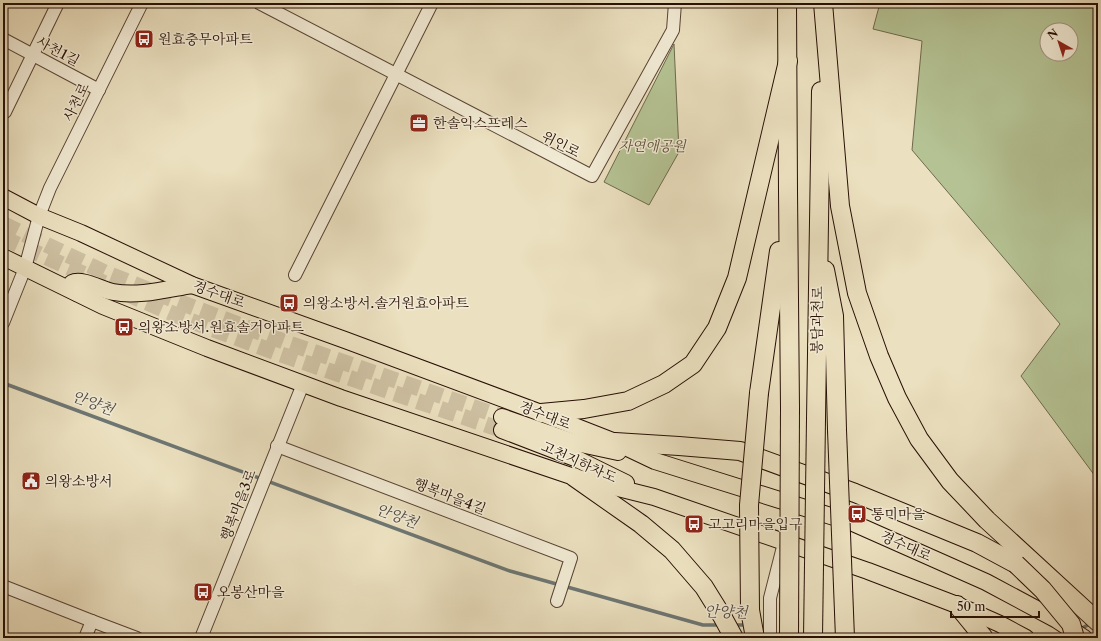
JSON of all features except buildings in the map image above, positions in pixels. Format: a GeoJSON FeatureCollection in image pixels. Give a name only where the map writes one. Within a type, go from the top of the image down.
{"type":"FeatureCollection","features":[{"type":"Feature","properties":{"kind":"highway","name":"봉담과천로"},"geometry":{"type":"LineString","coordinates":[[787,3],[790,408],[789,638]]}},
{"type":"Feature","properties":{"kind":"highway","name":"봉담과천로"},"geometry":{"type":"LineString","coordinates":[[813,638],[817,232],[823,3]]}},
{"type":"Feature","properties":{"kind":"highway"},"geometry":{"type":"LineString","coordinates":[[823,3],[840,206],[857,293],[879,356],[897,398],[919,439],[950,482],[987,520],[1098,622]]}},
{"type":"Feature","properties":{"kind":"highway"},"geometry":{"type":"LineString","coordinates":[[541,413],[584,409],[628,401],[664,384],[693,364],[717,328],[737,278],[788,61]]}},
{"type":"Feature","properties":{"kind":"highway"},"geometry":{"type":"LineString","coordinates":[[755,638],[750,610],[749,505],[759,393],[788,191]]}},
{"type":"Feature","properties":{"kind":"highway"},"geometry":{"type":"LineString","coordinates":[[817,232],[834,316],[845,638]]}},
{"type":"Feature","properties":{"kind":"highway"},"geometry":{"type":"LineString","coordinates":[[615,442],[740,451],[855,493],[977,543],[1016,564],[1043,590],[1071,624],[1080,638]]}},
{"type":"Feature","properties":{"kind":"highway"},"geometry":{"type":"LineString","coordinates":[[574,477],[637,521],[672,550],[704,587],[734,638]]}},
{"type":"Feature","properties":{"kind":"highway"},"geometry":{"type":"LineString","coordinates":[[957,605],[984,638]]}},
{"type":"Feature","properties":{"kind":"main road","name":"경수대로"},"geometry":{"type":"LineString","coordinates":[[3,198],[39,216],[81,233],[192,285],[541,413],[615,442],[655,461],[852,522],[986,582],[1057,620],[1080,638]]}},
{"type":"Feature","properties":{"kind":"main road"},"geometry":{"type":"LineString","coordinates":[[3,257],[103,306],[302,384],[574,477],[654,497],[868,571],[957,605],[1000,624],[1026,638]]}},
{"type":"Feature","properties":{"kind":"main road"},"geometry":{"type":"LineString","coordinates":[[79,294],[72,289],[71,286],[75,281],[80,281],[107,291],[119,293],[145,292],[192,285]]}},
{"type":"Feature","properties":{"kind":"main road","name":"고천지하차도"},"geometry":{"type":"LineString","coordinates":[[654,497],[502,423],[576,443],[655,461]]}},
{"type":"Feature","properties":{"kind":"street"},"geometry":{"type":"LineString","coordinates":[[3,111],[5,112],[58,3]]}},
{"type":"Feature","properties":{"kind":"street","name":"사천로"},"geometry":{"type":"LineString","coordinates":[[3,323],[25,268],[39,216],[50,188],[142,3]]}},
{"type":"Feature","properties":{"kind":"street","name":"위인로"},"geometry":{"type":"LineString","coordinates":[[259,3],[592,176],[672,30],[675,3]]}},
{"type":"Feature","properties":{"kind":"street"},"geometry":{"type":"LineString","coordinates":[[295,275],[432,3]]}},
{"type":"Feature","properties":{"kind":"street","name":"사천1길"},"geometry":{"type":"LineString","coordinates":[[3,39],[99,90]]}},
{"type":"Feature","properties":{"kind":"street","name":"행복마을3로"},"geometry":{"type":"LineString","coordinates":[[201,638],[302,384]]}},
{"type":"Feature","properties":{"kind":"street","name":"행복마을4길"},"geometry":{"type":"LineString","coordinates":[[277,446],[571,558],[557,600]]}},
{"type":"Feature","properties":{"kind":"street"},"geometry":{"type":"LineString","coordinates":[[770,638],[770,598],[784,543]]}},
{"type":"Feature","properties":{"kind":"street"},"geometry":{"type":"LineString","coordinates":[[3,586],[92,622],[137,638]]}},
{"type":"Feature","properties":{"kind":"street"},"geometry":{"type":"LineString","coordinates":[[85,638],[92,622]]}},
{"type":"Feature","properties":{"kind":"green space"},"geometry":{"type":"Polygon","coordinates":[[[880,3],[1098,3],[1098,480],[1021,376],[1060,324],[912,150],[922,41],[873,29],[880,3]]]}},
{"type":"Feature","properties":{"kind":"green space","name":"자연애공원"},"geometry":{"type":"Polygon","coordinates":[[[674,44],[679,152],[649,205],[604,182],[674,44]]]}},
{"type":"Feature","properties":{"kind":"waterway","name":"안양천"},"geometry":{"type":"LineString","coordinates":[[3,383],[510,571],[703,625],[720,625]]}},
{"type":"Feature","properties":{"kind":"waterway","name":"안양천"},"geometry":{"type":"LineString","coordinates":[[1080,629],[1092,623]]}},
{"type":"Feature","properties":{"kind":"waterway","name":"안양천"},"geometry":{"type":"LineString","coordinates":[[732,625],[748,625]]}},
{"type":"Feature","properties":{"kind":"tunnel"},"geometry":{"type":"LineString","coordinates":[[3,224],[106,273],[187,305],[285,342],[502,417]]}},
{"type":"Feature","properties":{"kind":"tunnel"},"geometry":{"type":"LineString","coordinates":[[3,238],[104,283]]}},
{"type":"Feature","properties":{"kind":"tunnel"},"geometry":{"type":"LineString","coordinates":[[125,293],[183,318],[280,354],[502,430]]}},
{"type":"Feature","properties":{"kind":"place","name":"원효충무아파트"},"geometry":{"type":"Point","coordinates":[144,39]}},
{"type":"Feature","properties":{"kind":"place","name":"한솔익스프레스"},"geometry":{"type":"Point","coordinates":[419,123]}},
{"type":"Feature","properties":{"kind":"place","name":"의왕소방서.솔거원효아파트"},"geometry":{"type":"Point","coordinates":[289,303]}},
{"type":"Feature","properties":{"kind":"place","name":"의왕소방서.원효솔거아파트"},"geometry":{"type":"Point","coordinates":[124,327]}},
{"type":"Feature","properties":{"kind":"place","name":"의왕소방서"},"geometry":{"type":"Point","coordinates":[31,481]}},
{"type":"Feature","properties":{"kind":"place","name":"통미마을"},"geometry":{"type":"Point","coordinates":[857,514]}},
{"type":"Feature","properties":{"kind":"place","name":"고고리마을입구"},"geometry":{"type":"Point","coordinates":[694,524]}},
{"type":"Feature","properties":{"kind":"place","name":"오봉산마을"},"geometry":{"type":"Point","coordinates":[203,592]}}]}
